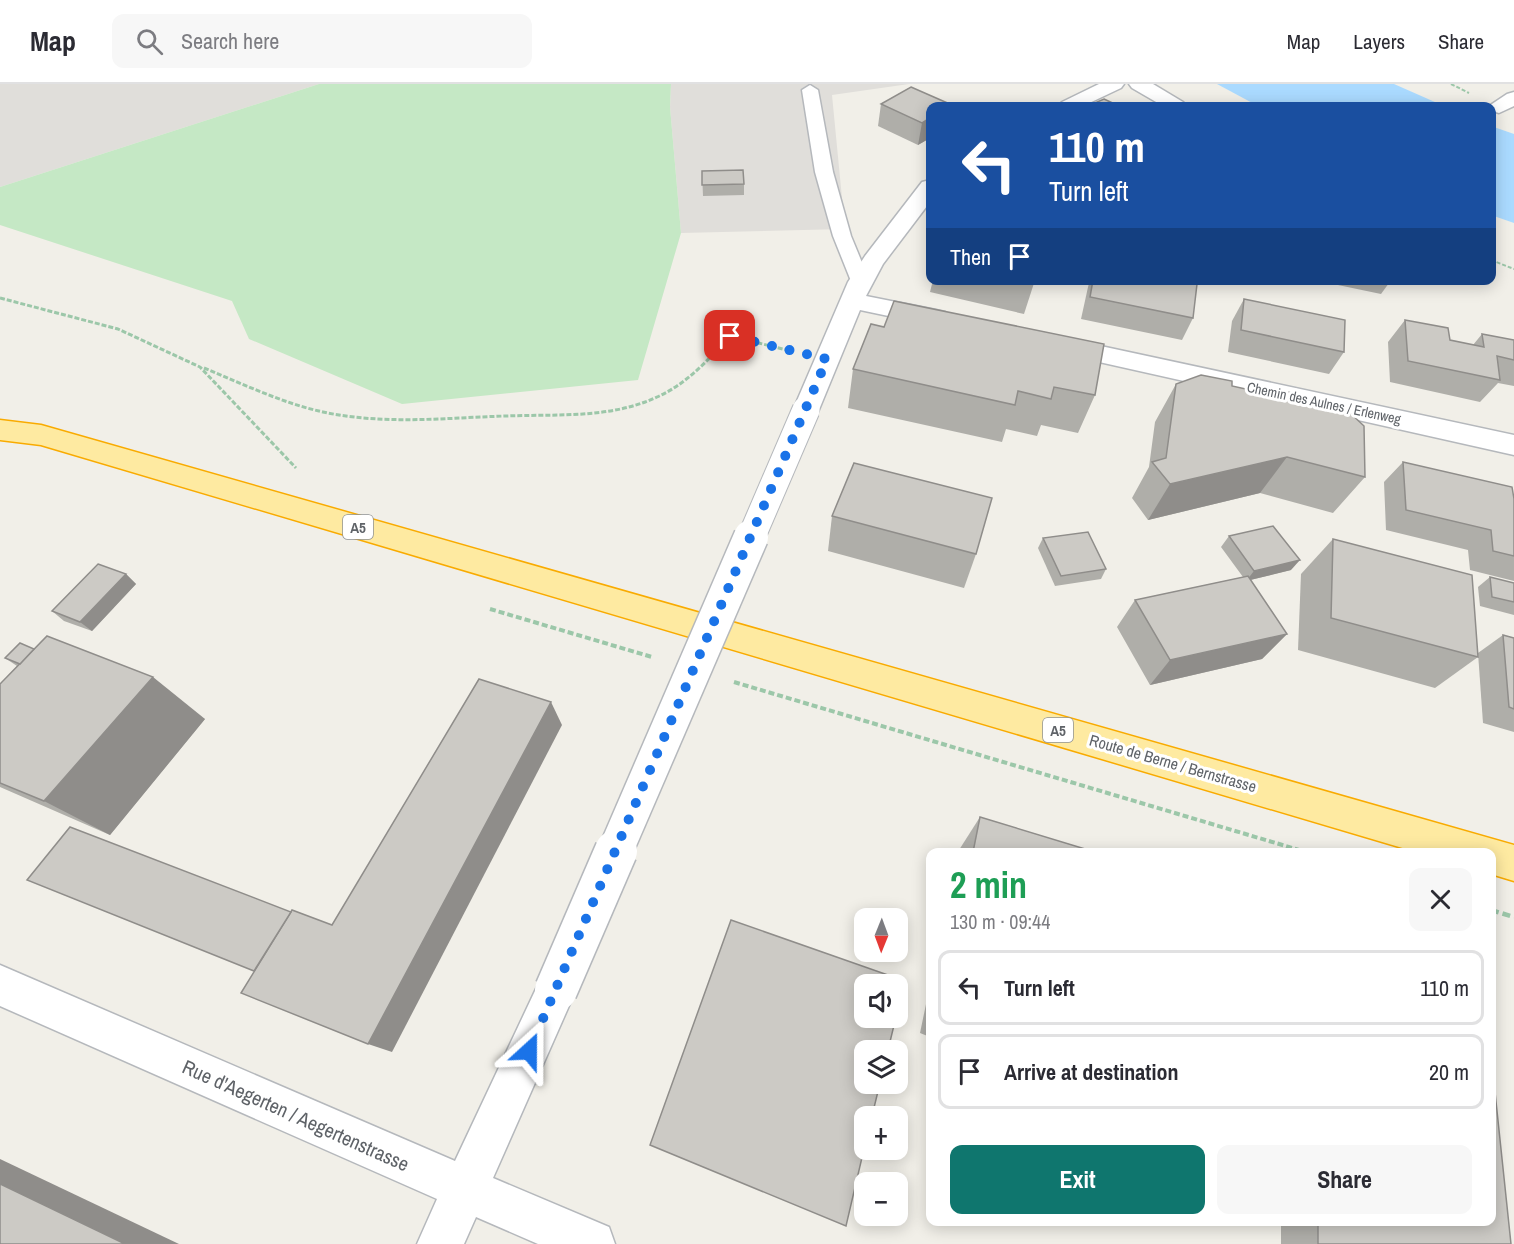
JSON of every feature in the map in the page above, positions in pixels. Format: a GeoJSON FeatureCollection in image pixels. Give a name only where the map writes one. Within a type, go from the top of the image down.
{"type":"FeatureCollection","features":[{"type":"Feature","properties":{"kind":"highway","name":"A5"},"geometry":{"type":"LineString","coordinates":[[0,416],[41,435]]}},
{"type":"Feature","properties":{"kind":"highway","name":"A5"},"geometry":{"type":"LineString","coordinates":[[0,430],[41,435]]}},
{"type":"Feature","properties":{"kind":"highway","name":"Route de Berne / Bernstrasse"},"geometry":{"type":"LineString","coordinates":[[41,435],[1464,848]]}},
{"type":"Feature","properties":{"kind":"highway"},"geometry":{"type":"LineString","coordinates":[[1496,858],[1514,863]]}},
{"type":"Feature","properties":{"kind":"street"},"geometry":{"type":"LineString","coordinates":[[1077,102],[1114,84]]}},
{"type":"Feature","properties":{"kind":"street"},"geometry":{"type":"LineString","coordinates":[[1139,84],[1169,102]]}},
{"type":"Feature","properties":{"kind":"street"},"geometry":{"type":"LineString","coordinates":[[440,1244],[484,1153],[556,990],[856,291],[873,261],[926,192]]}},
{"type":"Feature","properties":{"kind":"street"},"geometry":{"type":"LineString","coordinates":[[856,291],[957,322]]}},
{"type":"Feature","properties":{"kind":"street","name":"Chemin des Aulnes / Erlenweg"},"geometry":{"type":"LineString","coordinates":[[1035,339],[1514,445]]}},
{"type":"Feature","properties":{"kind":"street","name":"Rue d'Aegerten / Aegertenstrasse"},"geometry":{"type":"LineString","coordinates":[[0,986],[592,1244]]}},
{"type":"Feature","properties":{"kind":"lane"},"geometry":{"type":"LineString","coordinates":[[810,90],[824,172],[856,291]]}},
{"type":"Feature","properties":{"kind":"path"},"geometry":{"type":"LineString","coordinates":[[1496,262],[1514,269]]}},
{"type":"Feature","properties":{"kind":"path"},"geometry":{"type":"LineString","coordinates":[[0,298],[118,329],[200,367],[295,405],[341,415],[411,419],[588,413],[623,408],[657,398],[695,374],[730,336],[827,359]]}},
{"type":"Feature","properties":{"kind":"path"},"geometry":{"type":"LineString","coordinates":[[200,367],[296,469]]}},
{"type":"Feature","properties":{"kind":"path"},"geometry":{"type":"LineString","coordinates":[[640,654],[663,661]]}},
{"type":"Feature","properties":{"kind":"path"},"geometry":{"type":"LineString","coordinates":[[732,681],[1293,848]]}},
{"type":"Feature","properties":{"kind":"path"},"geometry":{"type":"LineString","coordinates":[[1496,912],[1514,917]]}},
{"type":"Feature","properties":{"kind":"shaded area"},"geometry":{"type":"Polygon","coordinates":[[[0,84],[319,84],[0,187],[0,84]]]}},
{"type":"Feature","properties":{"kind":"shaded area"},"geometry":{"type":"Polygon","coordinates":[[[671,84],[909,84],[832,95],[845,229],[681,233],[670,107],[671,84]]]}},
{"type":"Feature","properties":{"kind":"green space"},"geometry":{"type":"Polygon","coordinates":[[[319,84],[671,84],[670,107],[681,233],[638,380],[402,404],[249,339],[232,301],[0,225],[0,187],[319,84]]]}},
{"type":"Feature","properties":{"kind":"water"},"geometry":{"type":"Polygon","coordinates":[[[1217,84],[1394,84],[1435,102],[1251,102],[1217,84]]]}},
{"type":"Feature","properties":{"kind":"water"},"geometry":{"type":"Polygon","coordinates":[[[1496,128],[1514,134],[1514,223],[1496,217],[1496,128]]]}},
{"type":"Feature","properties":{"kind":"building"},"geometry":{"type":"Polygon","coordinates":[[[911,87],[945,102],[926,102],[926,120],[922,123],[881,104],[911,87]]]}},
{"type":"Feature","properties":{"kind":"building"},"geometry":{"type":"Polygon","coordinates":[[[743,170],[744,184],[702,185],[702,171],[743,170]]]}},
{"type":"Feature","properties":{"kind":"building"},"geometry":{"type":"Polygon","coordinates":[[[1092,285],[1197,285],[1193,318],[1090,297],[1092,285]]]}},
{"type":"Feature","properties":{"kind":"building"},"geometry":{"type":"Polygon","coordinates":[[[1244,299],[1345,320],[1344,352],[1241,330],[1244,299]]]}},
{"type":"Feature","properties":{"kind":"building"},"geometry":{"type":"Polygon","coordinates":[[[894,301],[1104,344],[1095,395],[1054,387],[1051,399],[1018,391],[1015,405],[853,369],[871,324],[884,327],[894,301]]]}},
{"type":"Feature","properties":{"kind":"building"},"geometry":{"type":"Polygon","coordinates":[[[1405,320],[1448,328],[1450,340],[1484,347],[1482,334],[1514,340],[1514,360],[1497,356],[1500,380],[1408,361],[1405,320]]]}},
{"type":"Feature","properties":{"kind":"building"},"geometry":{"type":"Polygon","coordinates":[[[1201,375],[1232,381],[1232,386],[1286,398],[1287,392],[1306,396],[1315,403],[1348,411],[1364,426],[1365,477],[1287,457],[1170,484],[1152,462],[1166,458],[1176,384],[1201,375]]]}},
{"type":"Feature","properties":{"kind":"building"},"geometry":{"type":"Polygon","coordinates":[[[1403,462],[1512,487],[1514,556],[1493,551],[1491,530],[1406,510],[1403,462]]]}},
{"type":"Feature","properties":{"kind":"building"},"geometry":{"type":"Polygon","coordinates":[[[854,463],[992,498],[976,554],[832,516],[854,463]]]}},
{"type":"Feature","properties":{"kind":"building"},"geometry":{"type":"Polygon","coordinates":[[[1273,526],[1300,560],[1254,571],[1229,536],[1273,526]]]}},
{"type":"Feature","properties":{"kind":"building"},"geometry":{"type":"Polygon","coordinates":[[[1088,532],[1106,569],[1061,576],[1043,538],[1088,532]]]}},
{"type":"Feature","properties":{"kind":"building"},"geometry":{"type":"Polygon","coordinates":[[[1333,539],[1472,575],[1478,657],[1331,618],[1333,539]]]}},
{"type":"Feature","properties":{"kind":"building"},"geometry":{"type":"Polygon","coordinates":[[[98,564],[126,574],[80,622],[52,611],[98,564]]]}},
{"type":"Feature","properties":{"kind":"building"},"geometry":{"type":"Polygon","coordinates":[[[1248,576],[1287,634],[1170,660],[1135,600],[1248,576]]]}},
{"type":"Feature","properties":{"kind":"building"},"geometry":{"type":"Polygon","coordinates":[[[1490,577],[1514,583],[1514,602],[1492,597],[1490,577]]]}},
{"type":"Feature","properties":{"kind":"building"},"geometry":{"type":"Polygon","coordinates":[[[1503,635],[1514,638],[1514,709],[1509,707],[1503,635]]]}},
{"type":"Feature","properties":{"kind":"building"},"geometry":{"type":"Polygon","coordinates":[[[47,636],[153,677],[44,801],[0,783],[0,684],[47,636]]]}},
{"type":"Feature","properties":{"kind":"building"},"geometry":{"type":"Polygon","coordinates":[[[20,643],[34,649],[20,664],[5,658],[20,643]]]}},
{"type":"Feature","properties":{"kind":"building"},"geometry":{"type":"Polygon","coordinates":[[[479,679],[551,702],[368,1044],[241,993],[292,910],[332,925],[479,679]]]}},
{"type":"Feature","properties":{"kind":"building"},"geometry":{"type":"Polygon","coordinates":[[[980,817],[1082,848],[974,848],[980,817]]]}},
{"type":"Feature","properties":{"kind":"building"},"geometry":{"type":"Polygon","coordinates":[[[70,827],[291,912],[254,971],[27,880],[70,827]]]}},
{"type":"Feature","properties":{"kind":"building"},"geometry":{"type":"Polygon","coordinates":[[[731,920],[885,974],[854,974],[854,1028],[893,1028],[890,1040],[854,1040],[854,1094],[877,1094],[874,1106],[854,1106],[854,1160],[861,1160],[859,1172],[854,1172],[854,1192],[846,1226],[650,1145],[731,920]]]}},
{"type":"Feature","properties":{"kind":"building"},"geometry":{"type":"Polygon","coordinates":[[[1496,1102],[1511,1244],[1318,1244],[1318,1226],[1496,1226],[1496,1102]]]}},
{"type":"Feature","properties":{"kind":"building"},"geometry":{"type":"Polygon","coordinates":[[[0,1184],[125,1244],[0,1244],[0,1184]]]}},
{"type":"Feature","properties":{"kind":"route"},"geometry":{"type":"LineString","coordinates":[[529,1051],[827,359],[730,336]]}}]}
